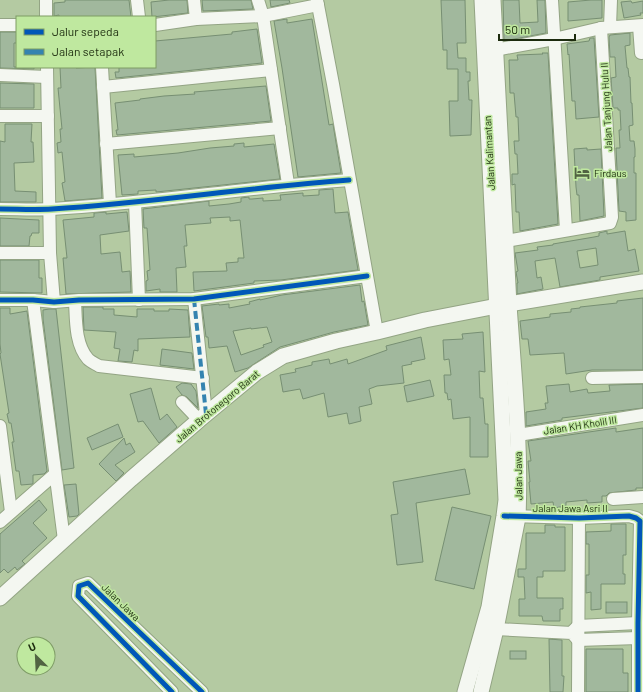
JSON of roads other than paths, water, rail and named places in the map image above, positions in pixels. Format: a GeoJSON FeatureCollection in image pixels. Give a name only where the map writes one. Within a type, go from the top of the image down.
{"type":"FeatureCollection","features":[{"type":"Feature","properties":{"kind":"main road","name":"Jalan Kalimantan"},"geometry":{"type":"LineString","coordinates":[[482,0],[506,241],[503,305]]}},
{"type":"Feature","properties":{"kind":"main road","name":"Jalan Kalimantan"},"geometry":{"type":"LineString","coordinates":[[493,0],[495,50],[494,127],[503,305]]}},
{"type":"Feature","properties":{"kind":"main road","name":"Jalan Brotonegoro Barat"},"geometry":{"type":"LineString","coordinates":[[0,598],[131,479],[203,417],[256,372],[283,356],[336,341],[425,320],[503,305],[643,282]]}},
{"type":"Feature","properties":{"kind":"main road","name":"Jalan Jawa"},"geometry":{"type":"LineString","coordinates":[[482,692],[496,629],[511,516],[518,435],[503,305]]}},
{"type":"Feature","properties":{"kind":"main road","name":"Jalan Jawa"},"geometry":{"type":"LineString","coordinates":[[465,692],[511,516],[506,500],[503,305]]}},
{"type":"Feature","properties":{"kind":"street"},"geometry":{"type":"LineString","coordinates":[[46,0],[46,16]]}},
{"type":"Feature","properties":{"kind":"street"},"geometry":{"type":"LineString","coordinates":[[137,0],[139,16]]}},
{"type":"Feature","properties":{"kind":"street"},"geometry":{"type":"LineString","coordinates":[[194,0],[196,19]]}},
{"type":"Feature","properties":{"kind":"street"},"geometry":{"type":"LineString","coordinates":[[258,0],[263,16],[288,184]]}},
{"type":"Feature","properties":{"kind":"street"},"geometry":{"type":"LineString","coordinates":[[552,0],[566,230]]}},
{"type":"Feature","properties":{"kind":"street"},"geometry":{"type":"LineString","coordinates":[[606,28],[611,0]]}},
{"type":"Feature","properties":{"kind":"street"},"geometry":{"type":"LineString","coordinates":[[156,25],[196,19],[263,16],[318,2],[377,332]]}},
{"type":"Feature","properties":{"kind":"street"},"geometry":{"type":"LineString","coordinates":[[0,25],[16,25]]}},
{"type":"Feature","properties":{"kind":"street"},"geometry":{"type":"LineString","coordinates":[[495,50],[606,28],[641,25],[640,52]]}},
{"type":"Feature","properties":{"kind":"street","name":"Jalan Tanjung Hulu II"},"geometry":{"type":"LineString","coordinates":[[506,241],[610,223],[612,217],[606,28]]}},
{"type":"Feature","properties":{"kind":"street"},"geometry":{"type":"LineString","coordinates":[[102,68],[110,204]]}},
{"type":"Feature","properties":{"kind":"street"},"geometry":{"type":"LineString","coordinates":[[103,87],[271,70]]}},
{"type":"Feature","properties":{"kind":"street"},"geometry":{"type":"LineString","coordinates":[[0,75],[47,72],[50,253],[54,302]]}},
{"type":"Feature","properties":{"kind":"street"},"geometry":{"type":"LineString","coordinates":[[0,116],[48,116]]}},
{"type":"Feature","properties":{"kind":"street"},"geometry":{"type":"LineString","coordinates":[[106,144],[280,128]]}},
{"type":"Feature","properties":{"kind":"street"},"geometry":{"type":"LineString","coordinates":[[0,208],[50,209],[134,202],[288,184],[349,180]]}},
{"type":"Feature","properties":{"kind":"street"},"geometry":{"type":"LineString","coordinates":[[134,202],[139,300]]}},
{"type":"Feature","properties":{"kind":"street"},"geometry":{"type":"LineString","coordinates":[[0,253],[50,253]]}},
{"type":"Feature","properties":{"kind":"street"},"geometry":{"type":"LineString","coordinates":[[0,300],[33,300],[54,302],[194,299],[367,276]]}},
{"type":"Feature","properties":{"kind":"street"},"geometry":{"type":"LineString","coordinates":[[194,299],[203,378],[203,417]]}},
{"type":"Feature","properties":{"kind":"street"},"geometry":{"type":"LineString","coordinates":[[33,300],[64,540]]}},
{"type":"Feature","properties":{"kind":"street"},"geometry":{"type":"LineString","coordinates":[[75,301],[76,325],[79,342],[89,361],[99,366],[203,378]]}},
{"type":"Feature","properties":{"kind":"street"},"geometry":{"type":"LineString","coordinates":[[592,378],[643,377]]}},
{"type":"Feature","properties":{"kind":"street"},"geometry":{"type":"LineString","coordinates":[[182,402],[203,417]]}},
{"type":"Feature","properties":{"kind":"street","name":"Jalan KH Kholil III"},"geometry":{"type":"LineString","coordinates":[[518,435],[643,415]]}},
{"type":"Feature","properties":{"kind":"street"},"geometry":{"type":"LineString","coordinates":[[0,426],[4,491],[11,512]]}},
{"type":"Feature","properties":{"kind":"street"},"geometry":{"type":"LineString","coordinates":[[0,522],[55,474]]}},
{"type":"Feature","properties":{"kind":"street"},"geometry":{"type":"LineString","coordinates":[[613,499],[643,497]]}},
{"type":"Feature","properties":{"kind":"street","name":"Jalan Jawa Asri II"},"geometry":{"type":"LineString","coordinates":[[511,516],[580,518],[629,516],[640,521],[638,623]]}},
{"type":"Feature","properties":{"kind":"street"},"geometry":{"type":"LineString","coordinates":[[578,692],[576,633],[580,518]]}},
{"type":"Feature","properties":{"kind":"street","name":"Jalan Jawa"},"geometry":{"type":"LineString","coordinates":[[172,692],[78,596],[79,586],[88,583],[201,692]]}},
{"type":"Feature","properties":{"kind":"street"},"geometry":{"type":"LineString","coordinates":[[576,633],[638,623],[638,692]]}},
{"type":"Feature","properties":{"kind":"street"},"geometry":{"type":"LineString","coordinates":[[496,629],[638,638]]}},
{"type":"Feature","properties":{"kind":"place","name":"Firdaus"},"geometry":{"type":"Point","coordinates":[582,173]}}]}
